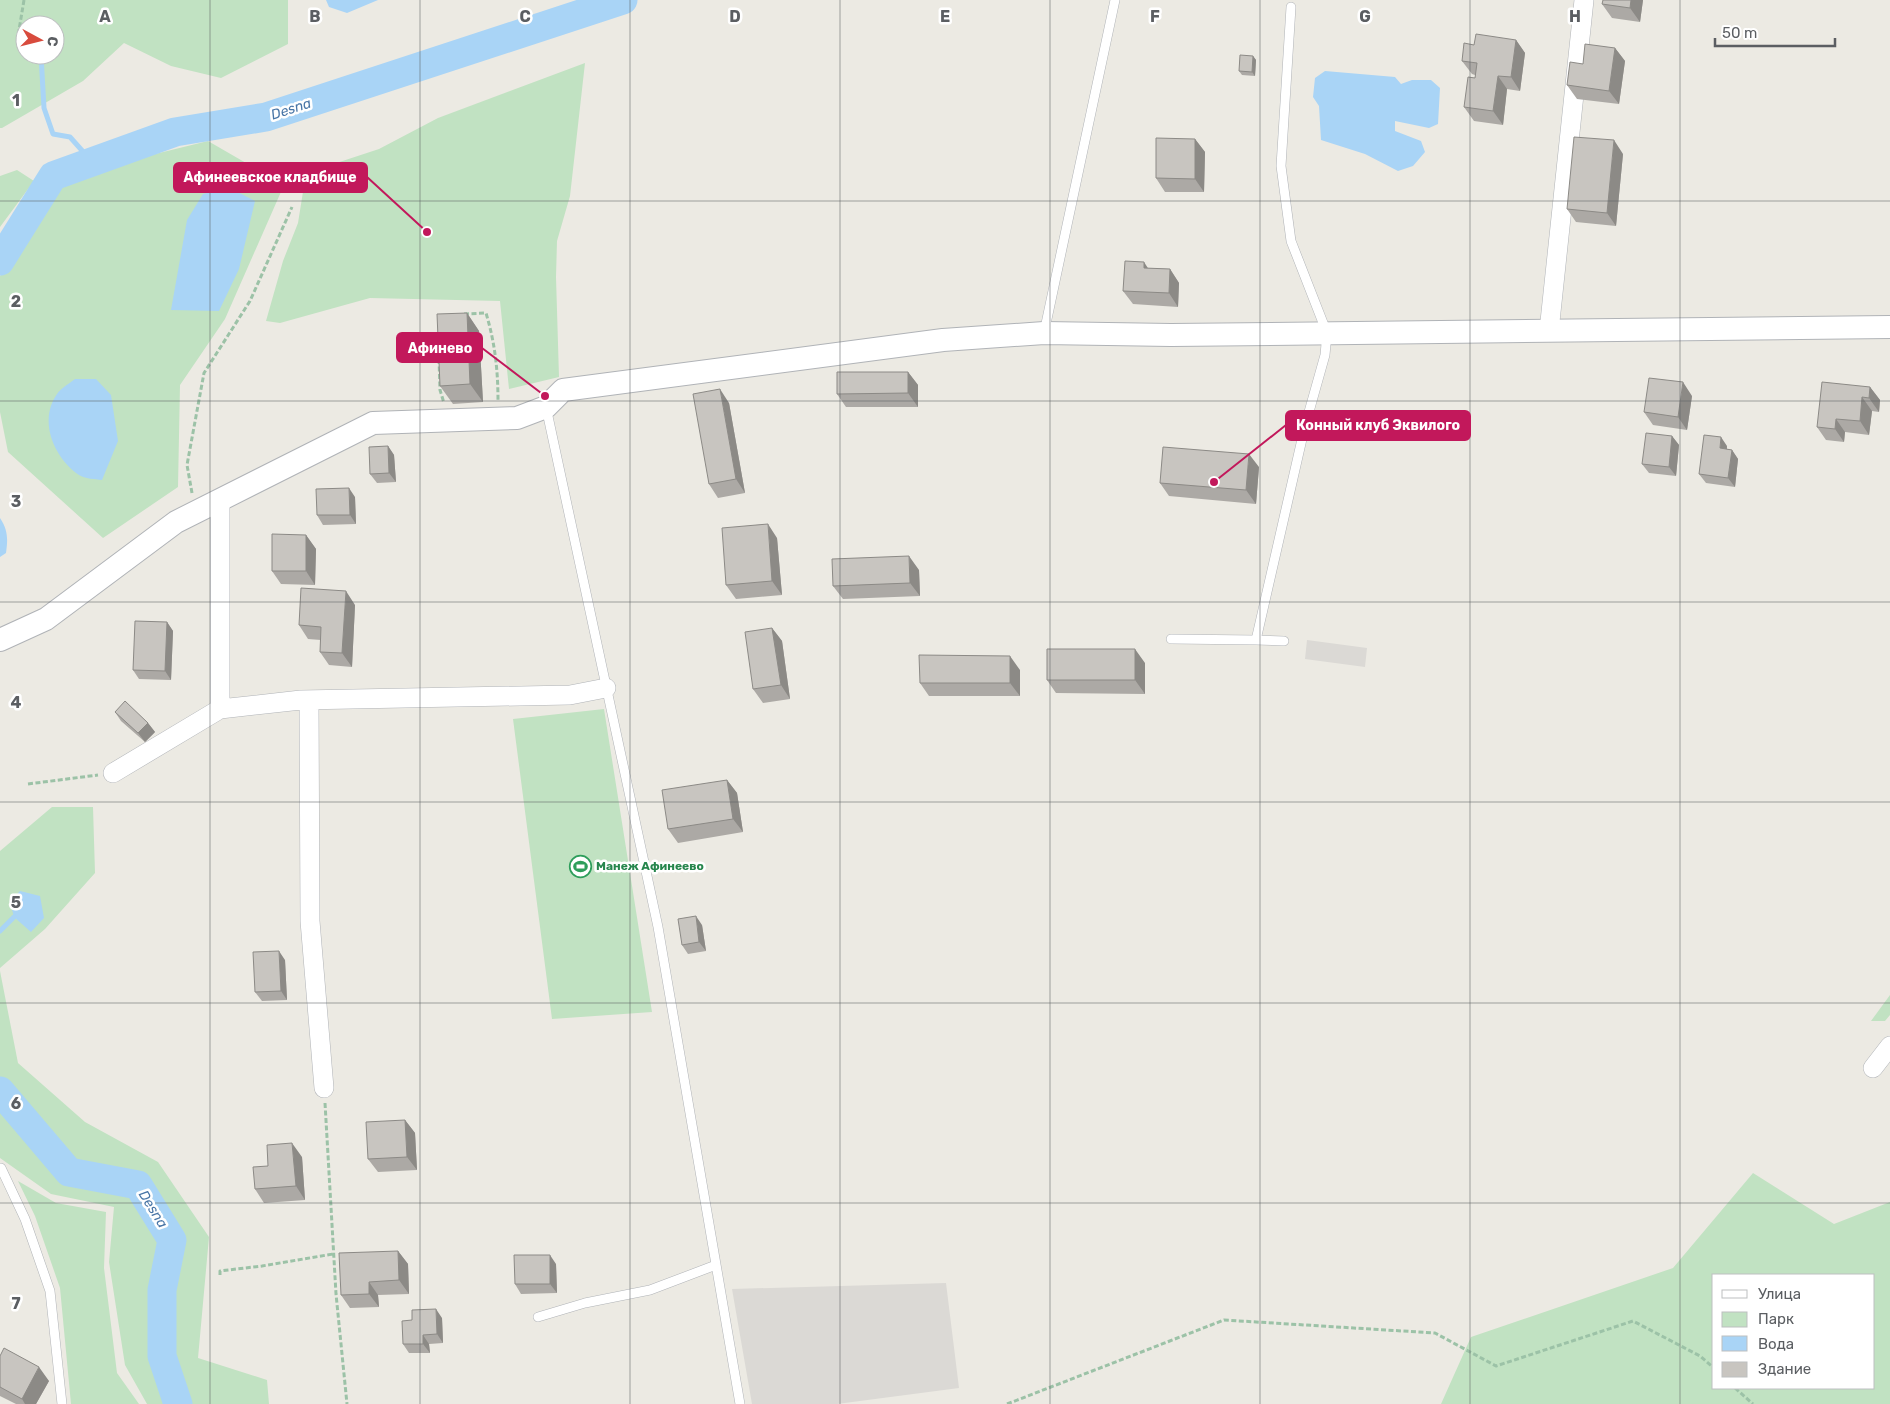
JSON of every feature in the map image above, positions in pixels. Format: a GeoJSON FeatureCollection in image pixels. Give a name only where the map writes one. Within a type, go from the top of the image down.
{"type":"FeatureCollection","features":[{"type":"Feature","properties":{"kind":"street"},"geometry":{"type":"LineString","coordinates":[[1549,331],[1584,0]]}},
{"type":"Feature","properties":{"kind":"street"},"geometry":{"type":"LineString","coordinates":[[0,640],[46,619],[176,522],[373,423],[517,418],[546,407],[563,390],[943,340],[1044,333],[1171,335],[1890,328]]}},
{"type":"Feature","properties":{"kind":"street"},"geometry":{"type":"LineString","coordinates":[[220,500],[220,709]]}},
{"type":"Feature","properties":{"kind":"street"},"geometry":{"type":"LineString","coordinates":[[113,772],[220,709],[309,700],[570,695],[606,688]]}},
{"type":"Feature","properties":{"kind":"street"},"geometry":{"type":"LineString","coordinates":[[309,700],[310,921],[324,1088]]}},
{"type":"Feature","properties":{"kind":"street"},"geometry":{"type":"LineString","coordinates":[[1873,1068],[1890,1046]]}},
{"type":"Feature","properties":{"kind":"lane"},"geometry":{"type":"LineString","coordinates":[[1044,333],[1115,0]]}},
{"type":"Feature","properties":{"kind":"lane"},"geometry":{"type":"LineString","coordinates":[[1256,640],[1306,426],[1325,355],[1327,333],[1291,241],[1281,166],[1291,7]]}},
{"type":"Feature","properties":{"kind":"lane"},"geometry":{"type":"LineString","coordinates":[[546,407],[658,927],[740,1404]]}},
{"type":"Feature","properties":{"kind":"lane"},"geometry":{"type":"LineString","coordinates":[[1171,639],[1284,641]]}},
{"type":"Feature","properties":{"kind":"lane"},"geometry":{"type":"LineString","coordinates":[[1,1168],[25,1219],[50,1291],[62,1404]]}},
{"type":"Feature","properties":{"kind":"lane"},"geometry":{"type":"LineString","coordinates":[[538,1317],[585,1303],[650,1290],[716,1265]]}},
{"type":"Feature","properties":{"kind":"path"},"geometry":{"type":"LineString","coordinates":[[22,15],[24,0]]}},
{"type":"Feature","properties":{"kind":"path"},"geometry":{"type":"LineString","coordinates":[[196,512],[187,465],[204,373],[250,301],[292,208]]}},
{"type":"Feature","properties":{"kind":"path"},"geometry":{"type":"LineString","coordinates":[[456,318],[464,314],[486,313],[493,339],[498,371],[498,402]]}},
{"type":"Feature","properties":{"kind":"path"},"geometry":{"type":"LineString","coordinates":[[439,351],[440,390],[444,404]]}},
{"type":"Feature","properties":{"kind":"path"},"geometry":{"type":"LineString","coordinates":[[492,404],[504,400]]}},
{"type":"Feature","properties":{"kind":"path"},"geometry":{"type":"LineString","coordinates":[[28,784],[113,772]]}},
{"type":"Feature","properties":{"kind":"path"},"geometry":{"type":"LineString","coordinates":[[324,1088],[333,1254],[347,1404]]}},
{"type":"Feature","properties":{"kind":"path"},"geometry":{"type":"LineString","coordinates":[[220,1276],[220,1270],[262,1266],[333,1254]]}},
{"type":"Feature","properties":{"kind":"path"},"geometry":{"type":"LineString","coordinates":[[1007,1404],[1224,1320],[1435,1333],[1496,1366],[1633,1321],[1700,1356],[1712,1366]]}},
{"type":"Feature","properties":{"kind":"path"},"geometry":{"type":"LineString","coordinates":[[1736,1389],[1753,1404]]}},
{"type":"Feature","properties":{"kind":"shaded area"},"geometry":{"type":"Polygon","coordinates":[[[1307,640],[1367,648],[1365,667],[1305,659],[1307,640]]]}},
{"type":"Feature","properties":{"kind":"shaded area"},"geometry":{"type":"Polygon","coordinates":[[[946,1283],[959,1388],[837,1404],[752,1404],[732,1289],[946,1283]]]}},
{"type":"Feature","properties":{"kind":"green space"},"geometry":{"type":"Polygon","coordinates":[[[0,0],[288,0],[288,44],[221,78],[171,66],[124,43],[83,81],[0,128],[0,0]]]}},
{"type":"Feature","properties":{"kind":"green space"},"geometry":{"type":"Polygon","coordinates":[[[585,63],[570,196],[557,241],[556,277],[559,377],[509,389],[500,301],[370,298],[280,323],[266,321],[283,261],[298,223],[306,173],[379,149],[438,118],[585,63]]]}},
{"type":"Feature","properties":{"kind":"green space"},"geometry":{"type":"Polygon","coordinates":[[[208,141],[284,185],[225,319],[180,385],[178,487],[103,538],[8,452],[0,412],[0,276],[59,183],[155,154],[208,141]]]}},
{"type":"Feature","properties":{"kind":"green space"},"geometry":{"type":"Polygon","coordinates":[[[17,170],[34,181],[0,227],[0,176],[17,170]]]}},
{"type":"Feature","properties":{"kind":"green space","name":"Манеж Афинеево"},"geometry":{"type":"Polygon","coordinates":[[[604,709],[652,1012],[552,1019],[513,719],[604,709]]]}},
{"type":"Feature","properties":{"kind":"green space"},"geometry":{"type":"Polygon","coordinates":[[[52,807],[93,807],[95,873],[45,929],[0,968],[0,851],[52,807]]]}},
{"type":"Feature","properties":{"kind":"green space"},"geometry":{"type":"Polygon","coordinates":[[[0,971],[18,1063],[85,1122],[158,1162],[209,1237],[198,1358],[267,1380],[269,1404],[147,1404],[125,1365],[109,1262],[114,1207],[51,1194],[0,1158],[0,971]]]}},
{"type":"Feature","properties":{"kind":"green space"},"geometry":{"type":"Polygon","coordinates":[[[1890,995],[1890,1015],[1885,1021],[1871,1021],[1890,995]]]}},
{"type":"Feature","properties":{"kind":"green space"},"geometry":{"type":"Polygon","coordinates":[[[1753,1173],[1834,1224],[1890,1202],[1890,1404],[1441,1404],[1471,1337],[1673,1268],[1753,1173]]]}},
{"type":"Feature","properties":{"kind":"green space"},"geometry":{"type":"Polygon","coordinates":[[[18,1181],[56,1203],[106,1212],[104,1268],[117,1373],[139,1404],[71,1404],[60,1288],[35,1216],[18,1181]]]}},
{"type":"Feature","properties":{"kind":"water"},"geometry":{"type":"Polygon","coordinates":[[[326,0],[378,0],[347,13],[329,7],[326,0]]]}},
{"type":"Feature","properties":{"kind":"water"},"geometry":{"type":"Polygon","coordinates":[[[1325,71],[1395,77],[1401,84],[1412,80],[1431,80],[1440,88],[1438,124],[1429,128],[1395,121],[1395,131],[1421,141],[1425,152],[1413,166],[1398,171],[1365,154],[1321,140],[1319,106],[1313,97],[1315,78],[1325,71]]]}},
{"type":"Feature","properties":{"kind":"water"},"geometry":{"type":"Polygon","coordinates":[[[230,188],[255,201],[239,269],[219,311],[171,310],[187,220],[203,194],[230,188]]]}},
{"type":"Feature","properties":{"kind":"water"},"geometry":{"type":"Polygon","coordinates":[[[75,379],[96,379],[111,395],[118,441],[102,480],[81,476],[70,468],[56,449],[49,427],[51,405],[57,394],[75,379]]]}},
{"type":"Feature","properties":{"kind":"water"},"geometry":{"type":"Polygon","coordinates":[[[0,518],[5,527],[7,539],[6,553],[0,557],[0,518]]]}},
{"type":"Feature","properties":{"kind":"water"},"geometry":{"type":"Polygon","coordinates":[[[20,891],[40,896],[44,918],[31,932],[14,917],[10,902],[20,891]]]}},
{"type":"Feature","properties":{"kind":"building"},"geometry":{"type":"Polygon","coordinates":[[[1603,0],[1631,0],[1630,8],[1602,4],[1603,0]]]}},
{"type":"Feature","properties":{"kind":"building"},"geometry":{"type":"Polygon","coordinates":[[[1476,34],[1516,40],[1511,77],[1498,76],[1493,111],[1464,107],[1468,77],[1475,78],[1477,63],[1462,61],[1464,43],[1474,45],[1476,34]]]}},
{"type":"Feature","properties":{"kind":"building"},"geometry":{"type":"Polygon","coordinates":[[[1585,44],[1615,48],[1609,91],[1567,85],[1570,62],[1583,64],[1585,44]]]}},
{"type":"Feature","properties":{"kind":"building"},"geometry":{"type":"Polygon","coordinates":[[[1240,55],[1253,56],[1252,72],[1239,71],[1240,55]]]}},
{"type":"Feature","properties":{"kind":"building"},"geometry":{"type":"Polygon","coordinates":[[[1574,137],[1614,140],[1607,213],[1567,209],[1574,137]]]}},
{"type":"Feature","properties":{"kind":"building"},"geometry":{"type":"Polygon","coordinates":[[[1156,138],[1195,139],[1195,179],[1156,178],[1156,138]]]}},
{"type":"Feature","properties":{"kind":"building"},"geometry":{"type":"Polygon","coordinates":[[[1125,261],[1144,262],[1144,268],[1170,269],[1169,293],[1123,291],[1125,261]]]}},
{"type":"Feature","properties":{"kind":"building"},"geometry":{"type":"Polygon","coordinates":[[[467,313],[470,384],[440,386],[437,314],[467,313]]]}},
{"type":"Feature","properties":{"kind":"building"},"geometry":{"type":"Polygon","coordinates":[[[837,372],[908,372],[908,393],[837,394],[837,372]]]}},
{"type":"Feature","properties":{"kind":"building"},"geometry":{"type":"Polygon","coordinates":[[[1649,378],[1683,382],[1678,417],[1644,412],[1649,378]]]}},
{"type":"Feature","properties":{"kind":"building"},"geometry":{"type":"Polygon","coordinates":[[[1822,382],[1870,387],[1869,398],[1862,397],[1860,421],[1836,419],[1835,429],[1817,427],[1822,382]]]}},
{"type":"Feature","properties":{"kind":"building"},"geometry":{"type":"Polygon","coordinates":[[[720,389],[736,479],[709,484],[693,394],[720,389]]]}},
{"type":"Feature","properties":{"kind":"building"},"geometry":{"type":"Polygon","coordinates":[[[1646,433],[1672,436],[1669,467],[1642,464],[1646,433]]]}},
{"type":"Feature","properties":{"kind":"building"},"geometry":{"type":"Polygon","coordinates":[[[1704,435],[1721,437],[1720,448],[1732,450],[1728,478],[1699,474],[1704,435]]]}},
{"type":"Feature","properties":{"kind":"building"},"geometry":{"type":"Polygon","coordinates":[[[388,446],[389,473],[370,474],[369,447],[388,446]]]}},
{"type":"Feature","properties":{"kind":"building"},"geometry":{"type":"Polygon","coordinates":[[[1163,447],[1249,454],[1246,490],[1160,483],[1163,447]]]}},
{"type":"Feature","properties":{"kind":"building"},"geometry":{"type":"Polygon","coordinates":[[[349,488],[350,515],[317,515],[316,489],[349,488]]]}},
{"type":"Feature","properties":{"kind":"building"},"geometry":{"type":"Polygon","coordinates":[[[768,524],[772,581],[726,585],[722,528],[768,524]]]}},
{"type":"Feature","properties":{"kind":"building"},"geometry":{"type":"Polygon","coordinates":[[[272,534],[306,535],[306,571],[272,571],[272,534]]]}},
{"type":"Feature","properties":{"kind":"building"},"geometry":{"type":"Polygon","coordinates":[[[909,556],[910,583],[833,586],[832,559],[909,556]]]}},
{"type":"Feature","properties":{"kind":"building"},"geometry":{"type":"Polygon","coordinates":[[[301,588],[346,591],[342,653],[320,652],[321,627],[299,625],[301,588]]]}},
{"type":"Feature","properties":{"kind":"building"},"geometry":{"type":"Polygon","coordinates":[[[135,621],[167,622],[165,671],[133,670],[135,621]]]}},
{"type":"Feature","properties":{"kind":"building"},"geometry":{"type":"Polygon","coordinates":[[[772,628],[781,685],[753,689],[745,632],[772,628]]]}},
{"type":"Feature","properties":{"kind":"building"},"geometry":{"type":"Polygon","coordinates":[[[1047,649],[1135,649],[1135,680],[1047,680],[1047,649]]]}},
{"type":"Feature","properties":{"kind":"building"},"geometry":{"type":"Polygon","coordinates":[[[919,655],[1010,656],[1010,683],[920,683],[919,655]]]}},
{"type":"Feature","properties":{"kind":"building"},"geometry":{"type":"Polygon","coordinates":[[[125,701],[148,723],[138,733],[115,712],[125,701]]]}},
{"type":"Feature","properties":{"kind":"building"},"geometry":{"type":"Polygon","coordinates":[[[727,780],[733,819],[668,829],[662,790],[727,780]]]}},
{"type":"Feature","properties":{"kind":"building"},"geometry":{"type":"Polygon","coordinates":[[[696,916],[699,942],[682,945],[678,919],[696,916]]]}},
{"type":"Feature","properties":{"kind":"building"},"geometry":{"type":"Polygon","coordinates":[[[279,951],[281,991],[255,992],[253,952],[279,951]]]}},
{"type":"Feature","properties":{"kind":"building"},"geometry":{"type":"Polygon","coordinates":[[[405,1120],[407,1157],[368,1159],[366,1122],[405,1120]]]}},
{"type":"Feature","properties":{"kind":"building"},"geometry":{"type":"Polygon","coordinates":[[[292,1143],[296,1186],[255,1189],[253,1167],[268,1166],[267,1145],[292,1143]]]}},
{"type":"Feature","properties":{"kind":"building"},"geometry":{"type":"Polygon","coordinates":[[[398,1251],[399,1280],[369,1282],[369,1294],[341,1295],[339,1253],[398,1251]]]}},
{"type":"Feature","properties":{"kind":"building"},"geometry":{"type":"Polygon","coordinates":[[[514,1255],[550,1255],[550,1284],[515,1284],[514,1255]]]}},
{"type":"Feature","properties":{"kind":"building"},"geometry":{"type":"Polygon","coordinates":[[[436,1309],[437,1334],[423,1335],[423,1344],[403,1344],[402,1321],[412,1320],[412,1310],[436,1309]]]}},
{"type":"Feature","properties":{"kind":"building"},"geometry":{"type":"Polygon","coordinates":[[[4,1348],[39,1367],[22,1399],[0,1387],[0,1356],[4,1348]]]}},
{"type":"Feature","properties":{"kind":"waterway","name":"Desna"},"geometry":{"type":"LineString","coordinates":[[0,261],[53,176],[175,132],[266,117],[623,0]]}},
{"type":"Feature","properties":{"kind":"waterway"},"geometry":{"type":"LineString","coordinates":[[42,65],[44,108],[53,134],[70,137],[90,162]]}},
{"type":"Feature","properties":{"kind":"waterway"},"geometry":{"type":"LineString","coordinates":[[0,931],[14,917]]}},
{"type":"Feature","properties":{"kind":"waterway","name":"Desna"},"geometry":{"type":"LineString","coordinates":[[0,1091],[69,1172],[138,1185],[172,1240],[162,1290],[162,1356],[178,1404]]}},
{"type":"Feature","properties":{"kind":"place","name":"Афинеевское кладбище"},"geometry":{"type":"Point","coordinates":[427,232]}},
{"type":"Feature","properties":{"kind":"place","name":"Афинево"},"geometry":{"type":"Point","coordinates":[545,396]}},
{"type":"Feature","properties":{"kind":"place","name":"Конный клуб Эквилого"},"geometry":{"type":"Point","coordinates":[1214,482]}},
{"type":"Feature","properties":{"kind":"place","name":"Манеж Афинеево"},"geometry":{"type":"Point","coordinates":[580,866]}}]}
